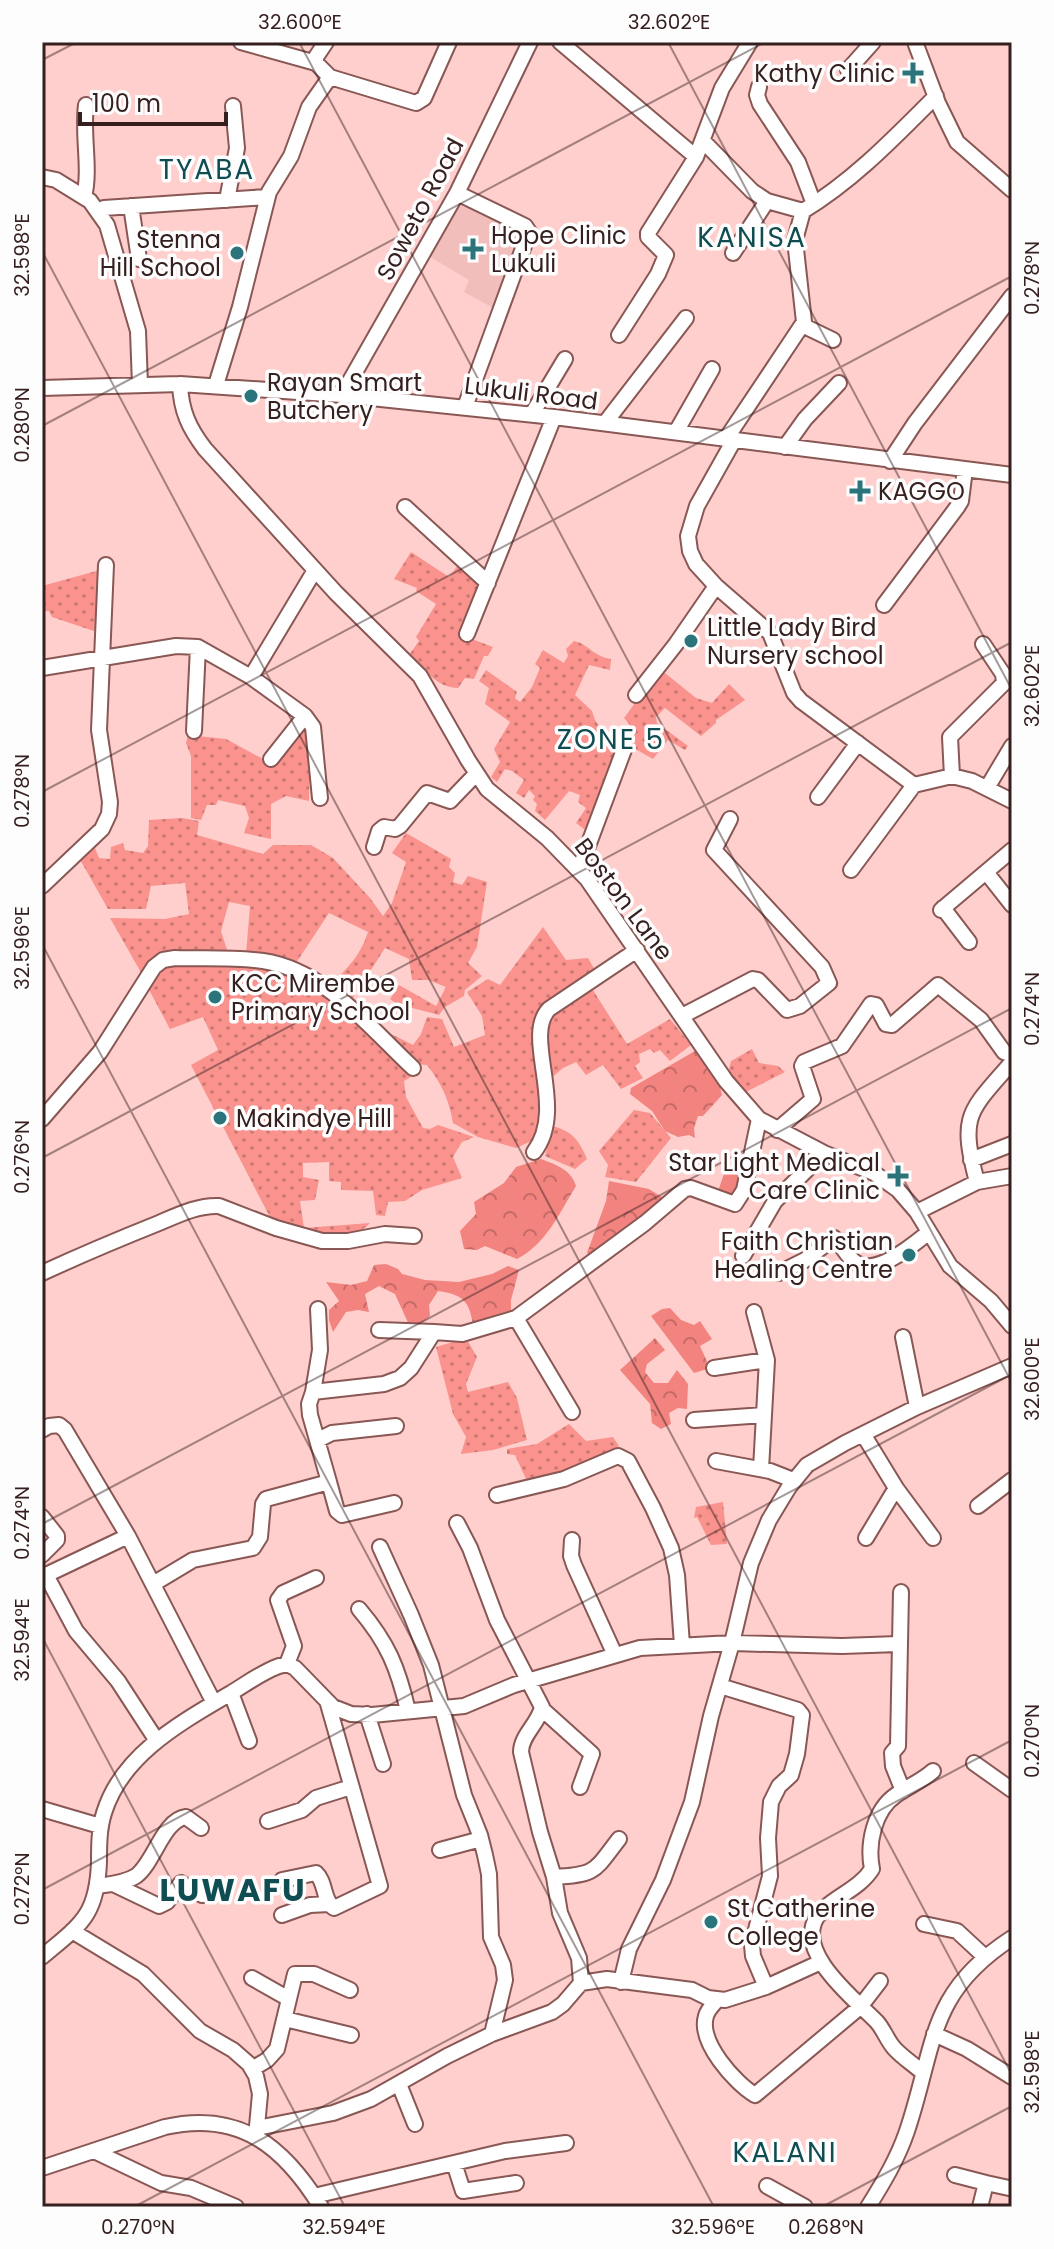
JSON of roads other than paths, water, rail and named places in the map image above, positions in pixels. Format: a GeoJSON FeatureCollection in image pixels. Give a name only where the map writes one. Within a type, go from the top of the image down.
{"type":"FeatureCollection","features":[{"type":"Feature","properties":{"kind":"street"},"geometry":{"type":"LineString","coordinates":[[241,42],[316,63],[330,77],[416,103],[424,98],[449,42]]}},
{"type":"Feature","properties":{"kind":"street"},"geometry":{"type":"LineString","coordinates":[[316,63],[316,57],[326,42]]}},
{"type":"Feature","properties":{"kind":"street","name":"Soweto Road"},"geometry":{"type":"LineString","coordinates":[[342,395],[457,193],[530,42]]}},
{"type":"Feature","properties":{"kind":"street"},"geometry":{"type":"LineString","coordinates":[[560,42],[696,157]]}},
{"type":"Feature","properties":{"kind":"street"},"geometry":{"type":"LineString","coordinates":[[619,335],[658,274],[666,255],[648,237],[648,233],[696,157],[722,88],[750,42]]}},
{"type":"Feature","properties":{"kind":"street"},"geometry":{"type":"LineString","coordinates":[[848,70],[873,42]]}},
{"type":"Feature","properties":{"kind":"street"},"geometry":{"type":"LineString","coordinates":[[919,44],[936,96],[961,147],[1012,190]]}},
{"type":"Feature","properties":{"kind":"street"},"geometry":{"type":"LineString","coordinates":[[216,385],[240,307],[267,197],[291,156],[302,119],[330,77]]}},
{"type":"Feature","properties":{"kind":"street"},"geometry":{"type":"LineString","coordinates":[[759,87],[757,95],[760,104],[776,132],[789,145],[808,208]]}},
{"type":"Feature","properties":{"kind":"street"},"geometry":{"type":"LineString","coordinates":[[914,785],[801,701],[794,693],[770,633],[716,586],[692,558],[688,536],[697,506],[730,439],[804,322],[795,240],[808,208],[833,192],[881,152],[936,96]]}},
{"type":"Feature","properties":{"kind":"street"},"geometry":{"type":"LineString","coordinates":[[84,197],[87,184],[84,144],[86,105]]}},
{"type":"Feature","properties":{"kind":"street"},"geometry":{"type":"LineString","coordinates":[[227,200],[237,148],[233,106]]}},
{"type":"Feature","properties":{"kind":"street"},"geometry":{"type":"LineString","coordinates":[[703,141],[752,191],[767,201],[808,208]]}},
{"type":"Feature","properties":{"kind":"street"},"geometry":{"type":"LineString","coordinates":[[42,177],[56,180],[84,197],[107,225],[138,331],[140,385]]}},
{"type":"Feature","properties":{"kind":"street"},"geometry":{"type":"LineString","coordinates":[[457,193],[525,226],[529,232],[465,407]]}},
{"type":"Feature","properties":{"kind":"street"},"geometry":{"type":"LineString","coordinates":[[98,211],[267,197]]}},
{"type":"Feature","properties":{"kind":"street"},"geometry":{"type":"LineString","coordinates":[[733,253],[767,201]]}},
{"type":"Feature","properties":{"kind":"street"},"geometry":{"type":"LineString","coordinates":[[131,206],[139,259]]}},
{"type":"Feature","properties":{"kind":"street"},"geometry":{"type":"LineString","coordinates":[[890,461],[915,423],[1012,296]]}},
{"type":"Feature","properties":{"kind":"street"},"geometry":{"type":"LineString","coordinates":[[605,423],[686,318]]}},
{"type":"Feature","properties":{"kind":"street"},"geometry":{"type":"LineString","coordinates":[[802,325],[833,340]]}},
{"type":"Feature","properties":{"kind":"street"},"geometry":{"type":"LineString","coordinates":[[532,414],[565,359]]}},
{"type":"Feature","properties":{"kind":"street"},"geometry":{"type":"LineString","coordinates":[[676,432],[712,369]]}},
{"type":"Feature","properties":{"kind":"street"},"geometry":{"type":"LineString","coordinates":[[785,447],[805,419],[839,383]]}},
{"type":"Feature","properties":{"kind":"street","name":"Lukuli Road"},"geometry":{"type":"LineString","coordinates":[[42,388],[180,384],[342,395],[532,414],[1012,475]]}},
{"type":"Feature","properties":{"kind":"street","name":"Boston Lane"},"geometry":{"type":"LineString","coordinates":[[180,384],[182,409],[205,449],[315,570],[420,676],[487,789],[547,838],[579,870],[726,1081],[759,1119],[824,1153],[874,1173],[898,1190],[917,1212],[950,1266],[991,1301],[1012,1326]]}},
{"type":"Feature","properties":{"kind":"street"},"geometry":{"type":"LineString","coordinates":[[467,634],[554,417]]}},
{"type":"Feature","properties":{"kind":"street"},"geometry":{"type":"LineString","coordinates":[[884,605],[958,506],[965,469]]}},
{"type":"Feature","properties":{"kind":"street"},"geometry":{"type":"LineString","coordinates":[[405,507],[488,583]]}},
{"type":"Feature","properties":{"kind":"street"},"geometry":{"type":"LineString","coordinates":[[42,886],[102,829],[109,814],[110,802],[99,730],[106,565]]}},
{"type":"Feature","properties":{"kind":"street"},"geometry":{"type":"LineString","coordinates":[[251,677],[315,570]]}},
{"type":"Feature","properties":{"kind":"street"},"geometry":{"type":"LineString","coordinates":[[636,695],[716,586]]}},
{"type":"Feature","properties":{"kind":"street"},"geometry":{"type":"LineString","coordinates":[[952,776],[950,737],[1004,683],[1003,674],[983,644]]}},
{"type":"Feature","properties":{"kind":"street"},"geometry":{"type":"LineString","coordinates":[[42,668],[176,646],[198,647],[251,677],[305,716],[314,730],[320,798]]}},
{"type":"Feature","properties":{"kind":"street"},"geometry":{"type":"LineString","coordinates":[[194,731],[198,647]]}},
{"type":"Feature","properties":{"kind":"street"},"geometry":{"type":"LineString","coordinates":[[271,759],[305,716]]}},
{"type":"Feature","properties":{"kind":"street"},"geometry":{"type":"LineString","coordinates":[[818,797],[858,743]]}},
{"type":"Feature","properties":{"kind":"street"},"geometry":{"type":"LineString","coordinates":[[987,788],[1012,746]]}},
{"type":"Feature","properties":{"kind":"street"},"geometry":{"type":"LineString","coordinates":[[579,870],[625,747]]}},
{"type":"Feature","properties":{"kind":"street"},"geometry":{"type":"LineString","coordinates":[[374,847],[379,831],[384,827],[395,829],[400,826],[427,793],[450,801],[476,774]]}},
{"type":"Feature","properties":{"kind":"street"},"geometry":{"type":"LineString","coordinates":[[851,870],[914,785],[952,776],[1012,801]]}},
{"type":"Feature","properties":{"kind":"street"},"geometry":{"type":"LineString","coordinates":[[682,1016],[753,979],[758,980],[787,1010],[800,1006],[829,983],[826,972],[714,850],[730,819]]}},
{"type":"Feature","properties":{"kind":"street"},"geometry":{"type":"LineString","coordinates":[[969,942],[942,909],[1012,850]]}},
{"type":"Feature","properties":{"kind":"street"},"geometry":{"type":"LineString","coordinates":[[986,872],[1012,905]]}},
{"type":"Feature","properties":{"kind":"street"},"geometry":{"type":"LineString","coordinates":[[534,1152],[547,1128],[549,1106],[541,1019],[549,1009],[637,950]]}},
{"type":"Feature","properties":{"kind":"street"},"geometry":{"type":"LineString","coordinates":[[42,1119],[100,1052],[154,967],[163,960],[175,958],[262,961],[309,976],[332,992],[413,1068]]}},
{"type":"Feature","properties":{"kind":"street"},"geometry":{"type":"LineString","coordinates":[[777,1130],[814,1097],[803,1068],[804,1062],[842,1046],[871,1004],[876,1005],[886,1024],[892,1025],[938,985],[981,1020],[1004,1052],[1012,1055]]}},
{"type":"Feature","properties":{"kind":"street"},"geometry":{"type":"LineString","coordinates":[[971,1184],[967,1128],[971,1112],[1012,1062]]}},
{"type":"Feature","properties":{"kind":"street"},"geometry":{"type":"LineString","coordinates":[[379,1330],[462,1334],[516,1318],[645,1223],[685,1189],[691,1188],[732,1204],[739,1201],[759,1119]]}},
{"type":"Feature","properties":{"kind":"street"},"geometry":{"type":"LineString","coordinates":[[971,1160],[1012,1144]]}},
{"type":"Feature","properties":{"kind":"street"},"geometry":{"type":"LineString","coordinates":[[743,1256],[775,1201],[824,1153]]}},
{"type":"Feature","properties":{"kind":"street"},"geometry":{"type":"LineString","coordinates":[[917,1212],[971,1184],[1012,1176]]}},
{"type":"Feature","properties":{"kind":"street"},"geometry":{"type":"LineString","coordinates":[[42,1273],[142,1230],[211,1205],[322,1241],[348,1241],[385,1234],[414,1236]]}},
{"type":"Feature","properties":{"kind":"street"},"geometry":{"type":"LineString","coordinates":[[779,1273],[805,1260],[834,1238],[862,1266],[885,1262],[901,1254],[929,1232]]}},
{"type":"Feature","properties":{"kind":"street"},"geometry":{"type":"LineString","coordinates":[[991,1301],[1012,1304]]}},
{"type":"Feature","properties":{"kind":"street"},"geometry":{"type":"LineString","coordinates":[[318,1309],[320,1350],[309,1404],[310,1415],[337,1511],[342,1515],[394,1503]]}},
{"type":"Feature","properties":{"kind":"street"},"geometry":{"type":"LineString","coordinates":[[754,1312],[767,1360],[761,1469]]}},
{"type":"Feature","properties":{"kind":"street"},"geometry":{"type":"LineString","coordinates":[[516,1318],[572,1412]]}},
{"type":"Feature","properties":{"kind":"street"},"geometry":{"type":"LineString","coordinates":[[313,1392],[384,1384],[400,1378],[416,1361],[434,1332]]}},
{"type":"Feature","properties":{"kind":"street"},"geometry":{"type":"LineString","coordinates":[[903,1337],[917,1407]]}},
{"type":"Feature","properties":{"kind":"street"},"geometry":{"type":"LineString","coordinates":[[714,1368],[767,1360]]}},
{"type":"Feature","properties":{"kind":"street"},"geometry":{"type":"LineString","coordinates":[[621,1982],[629,1949],[658,1892],[692,1802],[757,1547],[793,1480],[807,1465],[863,1434],[1012,1366]]}},
{"type":"Feature","properties":{"kind":"street"},"geometry":{"type":"LineString","coordinates":[[694,1420],[764,1415]]}},
{"type":"Feature","properties":{"kind":"street"},"geometry":{"type":"LineString","coordinates":[[42,1430],[59,1425],[65,1430],[128,1536],[214,1703]]}},
{"type":"Feature","properties":{"kind":"street"},"geometry":{"type":"LineString","coordinates":[[318,1440],[332,1433],[396,1426]]}},
{"type":"Feature","properties":{"kind":"street"},"geometry":{"type":"LineString","coordinates":[[863,1434],[896,1488],[933,1538]]}},
{"type":"Feature","properties":{"kind":"street"},"geometry":{"type":"LineString","coordinates":[[497,1495],[564,1479],[618,1456],[628,1461],[671,1548],[677,1575],[682,1645]]}},
{"type":"Feature","properties":{"kind":"street"},"geometry":{"type":"LineString","coordinates":[[716,1461],[761,1469],[793,1480]]}},
{"type":"Feature","properties":{"kind":"street"},"geometry":{"type":"LineString","coordinates":[[978,1506],[1012,1480]]}},
{"type":"Feature","properties":{"kind":"street"},"geometry":{"type":"LineString","coordinates":[[153,1584],[193,1560],[253,1548],[260,1537],[266,1499],[329,1482]]}},
{"type":"Feature","properties":{"kind":"street"},"geometry":{"type":"LineString","coordinates":[[866,1538],[896,1488]]}},
{"type":"Feature","properties":{"kind":"street"},"geometry":{"type":"LineString","coordinates":[[42,1517],[57,1540],[42,1555]]}},
{"type":"Feature","properties":{"kind":"street"},"geometry":{"type":"LineString","coordinates":[[457,1523],[470,1548],[497,1620],[542,1709],[592,1754],[580,1787]]}},
{"type":"Feature","properties":{"kind":"street"},"geometry":{"type":"LineString","coordinates":[[128,1536],[44,1574],[76,1631],[118,1681],[157,1741]]}},
{"type":"Feature","properties":{"kind":"street"},"geometry":{"type":"LineString","coordinates":[[572,1540],[574,1565],[615,1655]]}},
{"type":"Feature","properties":{"kind":"street"},"geometry":{"type":"LineString","coordinates":[[380,1547],[421,1638],[443,1709],[464,1795],[481,1839],[489,1874],[491,1937],[503,1965],[505,1980],[492,2034]]}},
{"type":"Feature","properties":{"kind":"street"},"geometry":{"type":"LineString","coordinates":[[287,1664],[294,1646],[278,1600],[283,1593],[316,1578]]}},
{"type":"Feature","properties":{"kind":"street"},"geometry":{"type":"LineString","coordinates":[[901,1592],[898,1746],[892,1753],[893,1766],[903,1791]]}},
{"type":"Feature","properties":{"kind":"street"},"geometry":{"type":"LineString","coordinates":[[359,1609],[395,1660],[408,1711]]}},
{"type":"Feature","properties":{"kind":"street"},"geometry":{"type":"LineString","coordinates":[[42,1957],[72,1931],[90,1910],[98,1886],[100,1826],[112,1793],[139,1757],[157,1741],[214,1703],[273,1668],[287,1664],[295,1668],[328,1704],[345,1712],[367,1714],[464,1706],[514,1685],[640,1648],[732,1643],[898,1644]]}},
{"type":"Feature","properties":{"kind":"street"},"geometry":{"type":"LineString","coordinates":[[720,1686],[802,1713],[791,1775],[779,1786],[771,1802],[768,1838],[770,1876],[752,1945],[753,1956],[766,1987]]}},
{"type":"Feature","properties":{"kind":"street"},"geometry":{"type":"LineString","coordinates":[[231,1693],[249,1741]]}},
{"type":"Feature","properties":{"kind":"street"},"geometry":{"type":"LineString","coordinates":[[282,1915],[310,1905],[329,1904],[337,1908],[380,1886],[328,1704]]}},
{"type":"Feature","properties":{"kind":"street"},"geometry":{"type":"LineString","coordinates":[[542,1709],[521,1747],[560,1913],[579,1958],[581,1983]]}},
{"type":"Feature","properties":{"kind":"street"},"geometry":{"type":"LineString","coordinates":[[367,1714],[383,1764]]}},
{"type":"Feature","properties":{"kind":"street"},"geometry":{"type":"LineString","coordinates":[[974,1763],[1012,1790]]}},
{"type":"Feature","properties":{"kind":"street"},"geometry":{"type":"LineString","coordinates":[[922,2072],[896,2050],[882,2027],[821,1962],[813,1935],[815,1921],[831,1904],[866,1878],[872,1869],[869,1855],[877,1819],[891,1799],[933,1771]]}},
{"type":"Feature","properties":{"kind":"street"},"geometry":{"type":"LineString","coordinates":[[268,1821],[302,1810],[316,1798],[351,1787]]}},
{"type":"Feature","properties":{"kind":"street"},"geometry":{"type":"LineString","coordinates":[[42,1809],[100,1826]]}},
{"type":"Feature","properties":{"kind":"street"},"geometry":{"type":"LineString","coordinates":[[98,1886],[113,1884],[141,1872],[176,1820],[186,1817],[201,1828]]}},
{"type":"Feature","properties":{"kind":"street"},"geometry":{"type":"LineString","coordinates":[[440,1850],[481,1839]]}},
{"type":"Feature","properties":{"kind":"street"},"geometry":{"type":"LineString","coordinates":[[554,1877],[594,1871],[619,1839]]}},
{"type":"Feature","properties":{"kind":"street"},"geometry":{"type":"LineString","coordinates":[[282,1880],[316,1873],[329,1904]]}},
{"type":"Feature","properties":{"kind":"street"},"geometry":{"type":"LineString","coordinates":[[113,1884],[159,1906],[167,1902],[181,1883],[202,1895]]}},
{"type":"Feature","properties":{"kind":"street"},"geometry":{"type":"LineString","coordinates":[[924,1924],[957,1931],[984,1956]]}},
{"type":"Feature","properties":{"kind":"street"},"geometry":{"type":"LineString","coordinates":[[72,1931],[143,1974],[188,2021],[240,2054],[252,2069],[260,2094],[256,2133]]}},
{"type":"Feature","properties":{"kind":"street"},"geometry":{"type":"LineString","coordinates":[[42,1937],[55,1946]]}},
{"type":"Feature","properties":{"kind":"street"},"geometry":{"type":"LineString","coordinates":[[868,2207],[896,2159],[907,2131],[922,2072],[945,2005],[963,1978],[984,1956],[1012,1938]]}},
{"type":"Feature","properties":{"kind":"street"},"geometry":{"type":"LineString","coordinates":[[42,2168],[186,2122],[256,2133],[350,2108],[492,2034],[552,2012],[581,1983],[598,1978],[692,1990],[717,2000],[732,1999],[821,1962]]}},
{"type":"Feature","properties":{"kind":"street"},"geometry":{"type":"LineString","coordinates":[[252,2069],[273,2055],[294,1976],[299,1972],[314,1974],[350,1990]]}},
{"type":"Feature","properties":{"kind":"street"},"geometry":{"type":"LineString","coordinates":[[252,1978],[289,1999]]}},
{"type":"Feature","properties":{"kind":"street"},"geometry":{"type":"LineString","coordinates":[[717,2000],[709,2009],[705,2021],[712,2049],[722,2064],[755,2095],[860,2007],[880,1981]]}},
{"type":"Feature","properties":{"kind":"street"},"geometry":{"type":"LineString","coordinates":[[285,2019],[351,2035]]}},
{"type":"Feature","properties":{"kind":"street"},"geometry":{"type":"LineString","coordinates":[[934,2034],[967,2049],[1012,2077]]}},
{"type":"Feature","properties":{"kind":"street"},"geometry":{"type":"LineString","coordinates":[[399,2084],[415,2124]]}},
{"type":"Feature","properties":{"kind":"street"},"geometry":{"type":"LineString","coordinates":[[256,2133],[290,2163],[318,2202],[454,2163],[535,2145],[566,2143]]}},
{"type":"Feature","properties":{"kind":"street"},"geometry":{"type":"LineString","coordinates":[[94,2151],[161,2183],[175,2188],[191,2188],[236,2207]]}},
{"type":"Feature","properties":{"kind":"street"},"geometry":{"type":"LineString","coordinates":[[454,2163],[463,2191],[516,2183]]}},
{"type":"Feature","properties":{"kind":"street"},"geometry":{"type":"LineString","coordinates":[[955,2175],[1009,2188]]}},
{"type":"Feature","properties":{"kind":"street"},"geometry":{"type":"LineString","coordinates":[[980,2207],[986,2183]]}},
{"type":"Feature","properties":{"kind":"street"},"geometry":{"type":"LineString","coordinates":[[767,2186],[805,2207]]}},
{"type":"Feature","properties":{"kind":"place","name":"Kathy Clinic"},"geometry":{"type":"Point","coordinates":[913,73]}},
{"type":"Feature","properties":{"kind":"place","name":"Hope Clinic Lukuli"},"geometry":{"type":"Point","coordinates":[473,249]}},
{"type":"Feature","properties":{"kind":"place","name":"Stenna Hill School"},"geometry":{"type":"Point","coordinates":[237,253]}},
{"type":"Feature","properties":{"kind":"place","name":"Rayan Smart Butchery"},"geometry":{"type":"Point","coordinates":[251,396]}},
{"type":"Feature","properties":{"kind":"place","name":"KAGGO"},"geometry":{"type":"Point","coordinates":[860,491]}},
{"type":"Feature","properties":{"kind":"place","name":"Little Lady Bird Nursery school"},"geometry":{"type":"Point","coordinates":[691,641]}},
{"type":"Feature","properties":{"kind":"place","name":"KCC Mirembe Primary School"},"geometry":{"type":"Point","coordinates":[215,997]}},
{"type":"Feature","properties":{"kind":"place","name":"Makindye Hill"},"geometry":{"type":"Point","coordinates":[220,1118]}},
{"type":"Feature","properties":{"kind":"place","name":"Star Light Medical Care Clinic"},"geometry":{"type":"Point","coordinates":[898,1176]}},
{"type":"Feature","properties":{"kind":"place","name":"Faith Christian Healing Centre"},"geometry":{"type":"Point","coordinates":[909,1255]}},
{"type":"Feature","properties":{"kind":"place","name":"St Catherine College"},"geometry":{"type":"Point","coordinates":[711,1922]}},
{"type":"Feature","properties":{"kind":"district","name":"TYABA"},"geometry":{"type":"Point","coordinates":[207,169]}},
{"type":"Feature","properties":{"kind":"district","name":"KANISA"},"geometry":{"type":"Point","coordinates":[752,237]}},
{"type":"Feature","properties":{"kind":"district","name":"ZONE 5"},"geometry":{"type":"Point","coordinates":[611,739]}},
{"type":"Feature","properties":{"kind":"district","name":"LUWAFU"},"geometry":{"type":"Point","coordinates":[233,1889]}},
{"type":"Feature","properties":{"kind":"district","name":"KALANI"},"geometry":{"type":"Point","coordinates":[785,2152]}}]}
